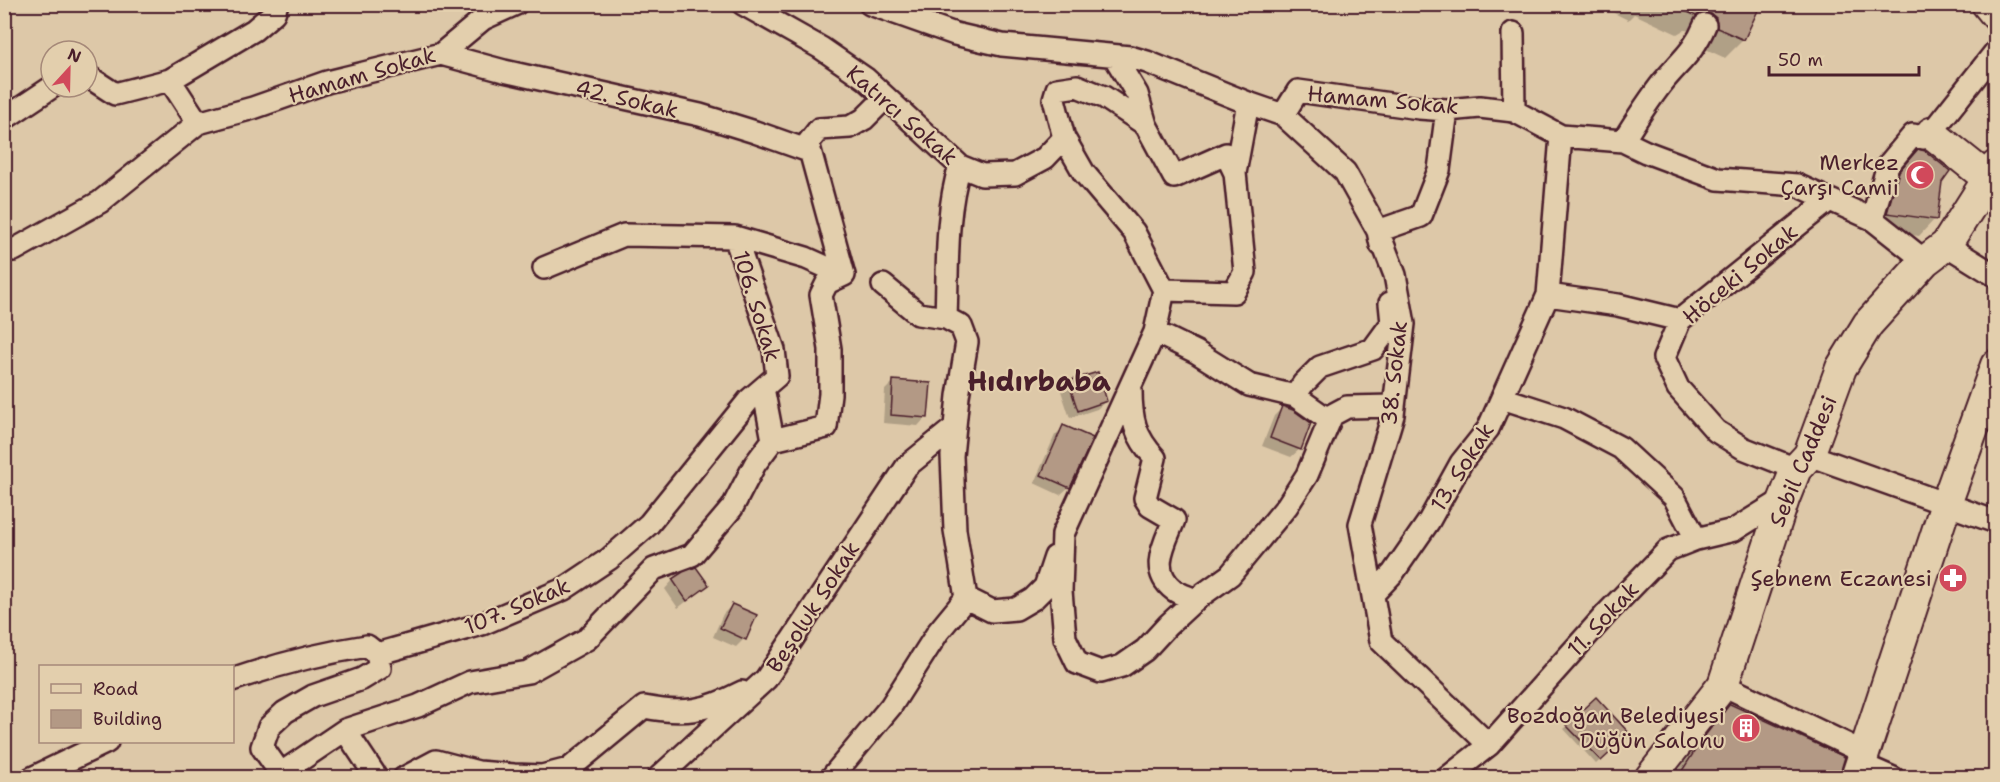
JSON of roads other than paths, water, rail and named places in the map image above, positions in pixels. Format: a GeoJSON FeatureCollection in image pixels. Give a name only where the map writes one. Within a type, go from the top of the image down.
{"type":"FeatureCollection","features":[{"type":"Feature","properties":{"kind":"street"},"geometry":{"type":"LineString","coordinates":[[99,84],[115,94],[170,80],[229,47],[254,30],[274,13],[277,4]]}},
{"type":"Feature","properties":{"kind":"street","name":"Hamam Sokak"},"geometry":{"type":"LineString","coordinates":[[198,123],[253,108],[327,82],[441,54],[483,19],[516,4]]}},
{"type":"Feature","properties":{"kind":"street","name":"Katırcı Sokak"},"geometry":{"type":"LineString","coordinates":[[743,4],[821,48],[866,79],[960,166],[982,175],[1015,174],[1045,158],[1064,138]]}},
{"type":"Feature","properties":{"kind":"street","name":"Hamam Sokak"},"geometry":{"type":"LineString","coordinates":[[870,4],[955,34],[1002,45],[1130,57],[1283,115],[1298,91],[1419,108],[1447,110],[1480,107],[1514,111],[1561,136],[1623,141],[1718,179],[1797,186],[1872,219],[1936,253],[1995,276]]}},
{"type":"Feature","properties":{"kind":"street"},"geometry":{"type":"LineString","coordinates":[[1987,4],[1995,15]]}},
{"type":"Feature","properties":{"kind":"street"},"geometry":{"type":"LineString","coordinates":[[1623,141],[1643,107],[1665,79],[1686,58],[1705,25]]}},
{"type":"Feature","properties":{"kind":"street"},"geometry":{"type":"LineString","coordinates":[[1513,33],[1514,111]]}},
{"type":"Feature","properties":{"kind":"street"},"geometry":{"type":"LineString","coordinates":[[1872,219],[1888,165],[1913,135],[1924,138],[1931,133],[1995,51]]}},
{"type":"Feature","properties":{"kind":"street","name":"42. Sokak"},"geometry":{"type":"LineString","coordinates":[[441,54],[504,72],[700,115],[810,151]]}},
{"type":"Feature","properties":{"kind":"street"},"geometry":{"type":"LineString","coordinates":[[1114,56],[1137,94],[1146,125],[1174,177],[1226,154],[1235,173]]}},
{"type":"Feature","properties":{"kind":"street"},"geometry":{"type":"LineString","coordinates":[[14,250],[100,202],[198,123],[170,80]]}},
{"type":"Feature","properties":{"kind":"street"},"geometry":{"type":"LineString","coordinates":[[966,598],[992,611],[1016,609],[1033,599],[1045,587],[1063,534],[1155,332],[1164,290],[1134,232],[1084,173],[1064,138],[1054,99],[1058,89],[1077,86],[1104,97],[1146,125]]}},
{"type":"Feature","properties":{"kind":"street"},"geometry":{"type":"LineString","coordinates":[[4,119],[39,95]]}},
{"type":"Feature","properties":{"kind":"street"},"geometry":{"type":"LineString","coordinates":[[844,275],[808,143],[819,129],[850,127],[864,119],[885,98]]}},
{"type":"Feature","properties":{"kind":"street"},"geometry":{"type":"LineString","coordinates":[[1164,290],[1234,292],[1245,273],[1235,173],[1248,103]]}},
{"type":"Feature","properties":{"kind":"street"},"geometry":{"type":"LineString","coordinates":[[1295,396],[1320,367],[1373,349],[1392,323],[1389,284],[1378,231],[1421,216],[1439,170],[1447,110]]}},
{"type":"Feature","properties":{"kind":"street","name":"38. Sokak"},"geometry":{"type":"LineString","coordinates":[[1283,115],[1345,172],[1378,231],[1395,275],[1404,324],[1394,415],[1360,524],[1374,593]]}},
{"type":"Feature","properties":{"kind":"street"},"geometry":{"type":"LineString","coordinates":[[1931,133],[1992,177]]}},
{"type":"Feature","properties":{"kind":"street","name":"13. Sokak"},"geometry":{"type":"LineString","coordinates":[[1374,593],[1393,573],[1428,521],[1461,464],[1488,429],[1548,295],[1561,136]]}},
{"type":"Feature","properties":{"kind":"street"},"geometry":{"type":"LineString","coordinates":[[946,318],[953,187],[960,166]]}},
{"type":"Feature","properties":{"kind":"street","name":"Sebil Caddesi"},"geometry":{"type":"LineString","coordinates":[[1650,777],[1723,685],[1784,499],[1841,368],[1868,324],[1936,253],[1992,177]]}},
{"type":"Feature","properties":{"kind":"street","name":"Höceki Sokak"},"geometry":{"type":"LineString","coordinates":[[1828,201],[1680,320],[1664,358],[1678,388],[1716,430],[1743,447],[1946,504],[1995,522]]}},
{"type":"Feature","properties":{"kind":"street"},"geometry":{"type":"LineString","coordinates":[[544,268],[624,235],[735,237],[806,258],[844,275]]}},
{"type":"Feature","properties":{"kind":"street","name":"106. Sokak"},"geometry":{"type":"LineString","coordinates":[[735,237],[774,350],[777,376],[763,388],[773,440]]}},
{"type":"Feature","properties":{"kind":"street"},"geometry":{"type":"LineString","coordinates":[[377,654],[380,668],[362,679],[304,701],[285,712],[269,727],[262,747],[278,776],[345,730],[418,706],[470,682],[528,672],[586,639],[654,569],[692,555],[732,508],[755,464],[773,440],[826,427],[830,394],[830,349],[821,295],[827,284],[844,275]]}},
{"type":"Feature","properties":{"kind":"street"},"geometry":{"type":"LineString","coordinates":[[831,777],[891,706],[938,632],[966,598],[955,530],[952,456],[958,396],[968,342],[961,326],[946,318],[918,314],[883,285]]}},
{"type":"Feature","properties":{"kind":"street"},"geometry":{"type":"LineString","coordinates":[[1548,295],[1618,305],[1680,320]]}},
{"type":"Feature","properties":{"kind":"street"},"geometry":{"type":"LineString","coordinates":[[1155,332],[1196,352],[1250,385],[1295,396],[1329,420]]}},
{"type":"Feature","properties":{"kind":"street"},"geometry":{"type":"LineString","coordinates":[[1860,765],[1946,504],[1995,365]]}},
{"type":"Feature","properties":{"kind":"street"},"geometry":{"type":"LineString","coordinates":[[1131,387],[1131,414],[1138,436],[1155,458],[1145,498],[1150,506],[1174,520],[1161,553],[1160,570],[1173,589],[1196,600]]}},
{"type":"Feature","properties":{"kind":"street","name":"107. Sokak"},"geometry":{"type":"LineString","coordinates":[[234,679],[282,664],[338,651],[367,646],[377,654],[482,624],[564,589],[609,559],[649,524],[749,400],[763,388]]}},
{"type":"Feature","properties":{"kind":"street"},"geometry":{"type":"LineString","coordinates":[[1502,398],[1564,418],[1621,448],[1674,497],[1696,539]]}},
{"type":"Feature","properties":{"kind":"street"},"geometry":{"type":"LineString","coordinates":[[1063,534],[1060,591],[1065,638],[1077,663],[1101,672],[1122,666],[1145,650],[1196,600],[1230,575],[1287,506],[1307,475],[1332,415],[1347,407],[1394,406]]}},
{"type":"Feature","properties":{"kind":"street","name":"Beşoluk Sokak"},"geometry":{"type":"LineString","coordinates":[[658,777],[766,679],[907,465],[955,427]]}},
{"type":"Feature","properties":{"kind":"street","name":"11. Sokak"},"geometry":{"type":"LineString","coordinates":[[1447,777],[1489,745],[1607,613],[1668,550],[1696,539],[1734,530],[1784,499]]}},
{"type":"Feature","properties":{"kind":"street"},"geometry":{"type":"LineString","coordinates":[[1374,593],[1381,641],[1489,745]]}},
{"type":"Feature","properties":{"kind":"street"},"geometry":{"type":"LineString","coordinates":[[404,777],[436,760],[478,772],[514,775],[542,776],[569,769],[644,706],[660,710],[690,712],[719,704],[766,679]]}},
{"type":"Feature","properties":{"kind":"street"},"geometry":{"type":"LineString","coordinates":[[1723,685],[1860,765],[1893,777]]}},
{"type":"Feature","properties":{"kind":"street"},"geometry":{"type":"LineString","coordinates":[[345,730],[377,777]]}},
{"type":"Feature","properties":{"kind":"street"},"geometry":{"type":"LineString","coordinates":[[32,777],[103,743]]}},
{"type":"Feature","properties":{"kind":"place","name":"Merkez Çarşı Camii"},"geometry":{"type":"Point","coordinates":[1920,175]}},
{"type":"Feature","properties":{"kind":"place","name":"Şebnem Eczanesi"},"geometry":{"type":"Point","coordinates":[1953,578]}},
{"type":"Feature","properties":{"kind":"place","name":"Bozdoğan Belediyesi Düğün Salonu"},"geometry":{"type":"Point","coordinates":[1746,728]}},
{"type":"Feature","properties":{"kind":"district","name":"Hıdırbaba"},"geometry":{"type":"Point","coordinates":[1039,381]}}]}
